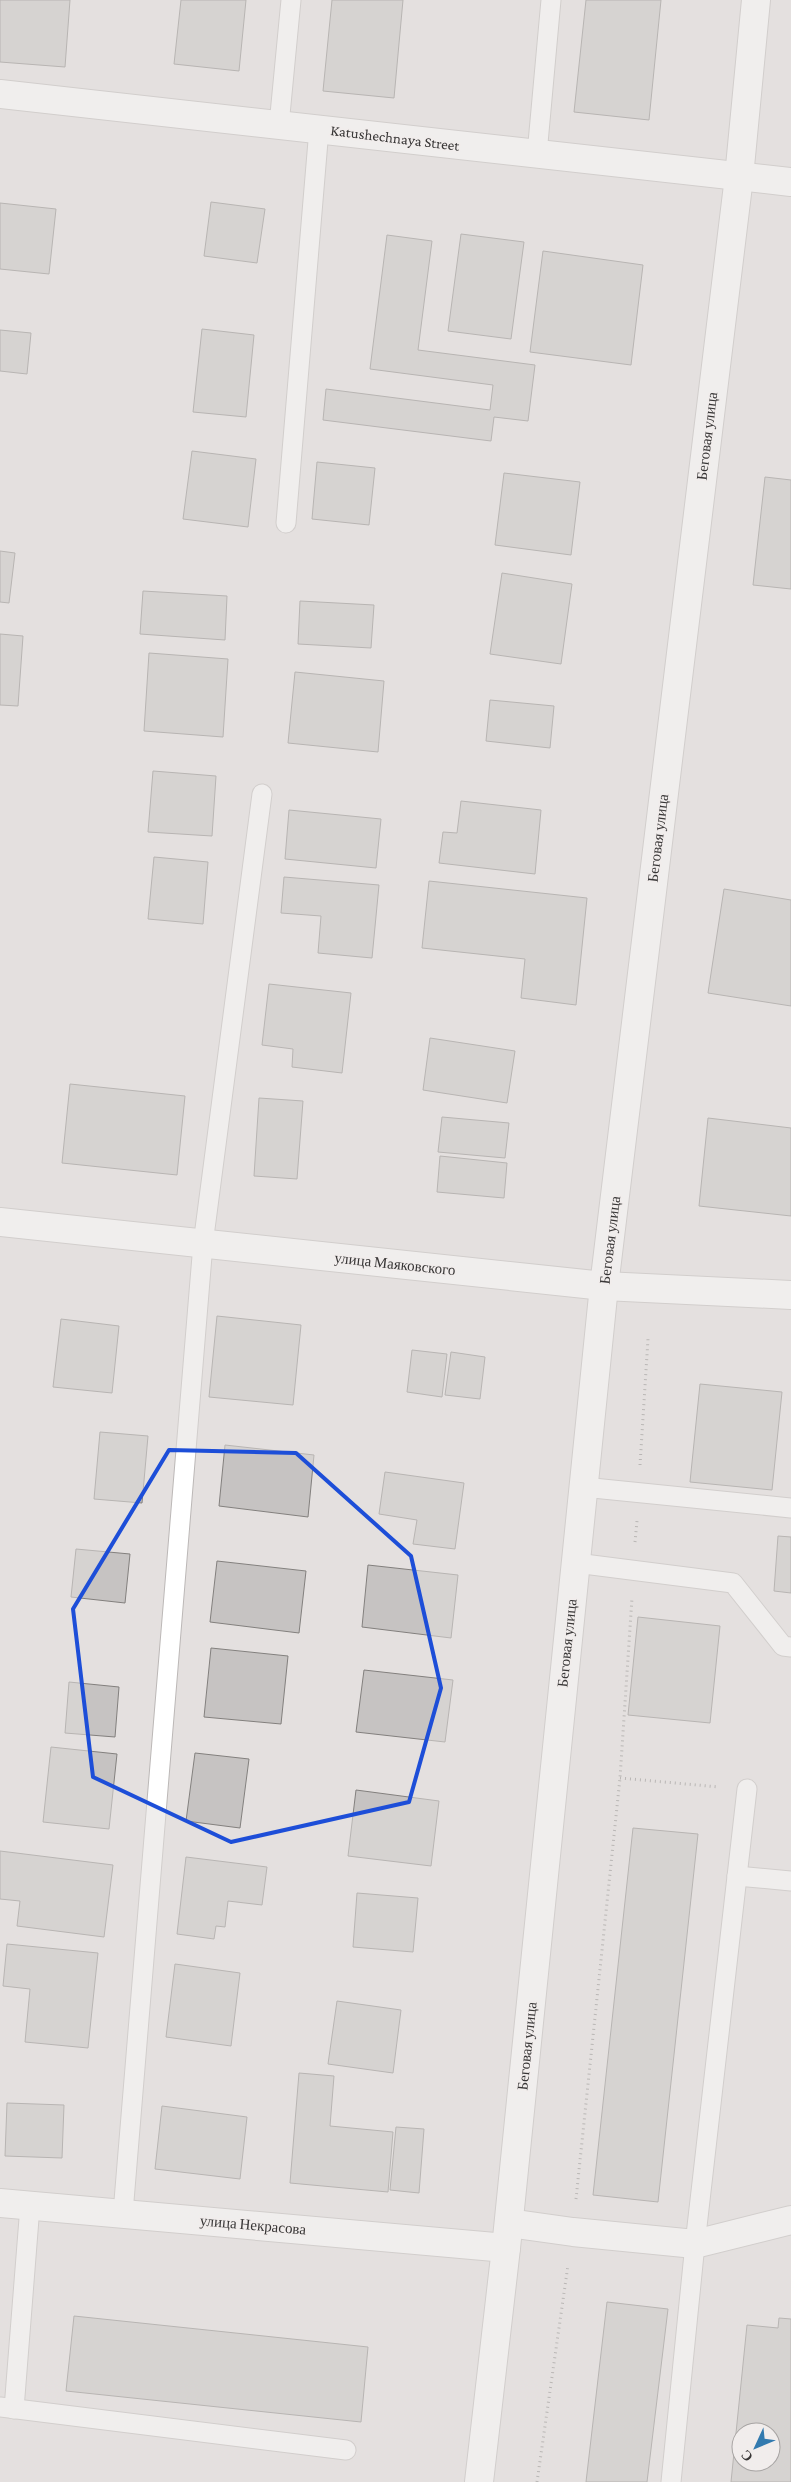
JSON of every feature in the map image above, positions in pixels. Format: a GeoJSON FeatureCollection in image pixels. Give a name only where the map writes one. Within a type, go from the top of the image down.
{"type":"FeatureCollection","features":[{"type":"Feature","properties":{"kind":"street","name":"Беговая улица"},"geometry":{"type":"LineString","coordinates":[[479,2482],[507,2236],[604,1286],[739,177],[756,0]]}},
{"type":"Feature","properties":{"kind":"street","name":"Katushechnaya Street"},"geometry":{"type":"LineString","coordinates":[[0,94],[791,182]]}},
{"type":"Feature","properties":{"kind":"street","name":"улица Маяковского"},"geometry":{"type":"LineString","coordinates":[[0,1222],[604,1286],[791,1295]]}},
{"type":"Feature","properties":{"kind":"street","name":"улица Некрасова"},"geometry":{"type":"LineString","coordinates":[[0,2203],[123,2213],[507,2236],[572,2232],[695,2244],[791,2220]]}},
{"type":"Feature","properties":{"kind":"lane"},"geometry":{"type":"LineString","coordinates":[[279,125],[291,0]]}},
{"type":"Feature","properties":{"kind":"lane"},"geometry":{"type":"LineString","coordinates":[[537,154],[551,0]]}},
{"type":"Feature","properties":{"kind":"lane"},"geometry":{"type":"LineString","coordinates":[[286,524],[319,130]]}},
{"type":"Feature","properties":{"kind":"lane"},"geometry":{"type":"LineString","coordinates":[[123,2213],[204,1244],[262,794]]}},
{"type":"Feature","properties":{"kind":"lane"},"geometry":{"type":"LineString","coordinates":[[583,1487],[791,1508]]}},
{"type":"Feature","properties":{"kind":"lane"},"geometry":{"type":"LineString","coordinates":[[576,1563],[733,1583],[783,1646],[791,1647]]}},
{"type":"Feature","properties":{"kind":"lane"},"geometry":{"type":"LineString","coordinates":[[671,2482],[695,2244],[747,1789]]}},
{"type":"Feature","properties":{"kind":"lane"},"geometry":{"type":"LineString","coordinates":[[737,1876],[791,1881]]}},
{"type":"Feature","properties":{"kind":"lane"},"geometry":{"type":"LineString","coordinates":[[30,2206],[7,2408],[346,2450]]}},
{"type":"Feature","properties":{"kind":"path"},"geometry":{"type":"LineString","coordinates":[[536,2482],[572,2232],[620,1778],[648,1339]]}},
{"type":"Feature","properties":{"kind":"path"},"geometry":{"type":"LineString","coordinates":[[620,1778],[747,1789]]}},
{"type":"Feature","properties":{"kind":"highlighted area"},"geometry":{"type":"Polygon","coordinates":[[[169,1450],[296,1453],[411,1556],[441,1688],[409,1802],[231,1842],[93,1777],[73,1609],[169,1450]]]}},
{"type":"Feature","properties":{"kind":"building"},"geometry":{"type":"Polygon","coordinates":[[[0,0],[70,0],[65,67],[0,62],[0,0]]]}},
{"type":"Feature","properties":{"kind":"building"},"geometry":{"type":"Polygon","coordinates":[[[181,0],[246,0],[239,71],[174,64],[181,0]]]}},
{"type":"Feature","properties":{"kind":"building"},"geometry":{"type":"Polygon","coordinates":[[[332,0],[403,0],[394,98],[323,91],[332,0]]]}},
{"type":"Feature","properties":{"kind":"building"},"geometry":{"type":"Polygon","coordinates":[[[586,0],[661,0],[649,120],[574,112],[586,0]]]}},
{"type":"Feature","properties":{"kind":"building"},"geometry":{"type":"Polygon","coordinates":[[[211,202],[265,209],[257,263],[204,256],[211,202]]]}},
{"type":"Feature","properties":{"kind":"building"},"geometry":{"type":"Polygon","coordinates":[[[0,203],[56,209],[49,274],[0,269],[0,203]]]}},
{"type":"Feature","properties":{"kind":"building"},"geometry":{"type":"Polygon","coordinates":[[[461,234],[524,242],[511,339],[448,331],[461,234]]]}},
{"type":"Feature","properties":{"kind":"building"},"geometry":{"type":"Polygon","coordinates":[[[387,235],[432,241],[418,350],[535,365],[528,421],[494,417],[491,441],[323,420],[326,389],[490,410],[493,385],[370,369],[387,235]]]}},
{"type":"Feature","properties":{"kind":"building"},"geometry":{"type":"Polygon","coordinates":[[[543,251],[643,265],[631,365],[530,352],[543,251]]]}},
{"type":"Feature","properties":{"kind":"building"},"geometry":{"type":"Polygon","coordinates":[[[202,329],[254,335],[246,417],[193,412],[202,329]]]}},
{"type":"Feature","properties":{"kind":"building"},"geometry":{"type":"Polygon","coordinates":[[[0,330],[31,333],[27,374],[0,371],[0,330]]]}},
{"type":"Feature","properties":{"kind":"building"},"geometry":{"type":"Polygon","coordinates":[[[192,451],[256,459],[248,527],[183,519],[192,451]]]}},
{"type":"Feature","properties":{"kind":"building"},"geometry":{"type":"Polygon","coordinates":[[[317,462],[375,468],[369,525],[312,519],[317,462]]]}},
{"type":"Feature","properties":{"kind":"building"},"geometry":{"type":"Polygon","coordinates":[[[504,473],[580,482],[571,555],[495,545],[504,473]]]}},
{"type":"Feature","properties":{"kind":"building"},"geometry":{"type":"Polygon","coordinates":[[[765,477],[791,480],[791,589],[753,585],[765,477]]]}},
{"type":"Feature","properties":{"kind":"building"},"geometry":{"type":"Polygon","coordinates":[[[0,551],[15,553],[9,603],[0,602],[0,551]]]}},
{"type":"Feature","properties":{"kind":"building"},"geometry":{"type":"Polygon","coordinates":[[[502,573],[572,584],[561,664],[490,654],[502,573]]]}},
{"type":"Feature","properties":{"kind":"building"},"geometry":{"type":"Polygon","coordinates":[[[143,591],[227,596],[225,640],[140,634],[143,591]]]}},
{"type":"Feature","properties":{"kind":"building"},"geometry":{"type":"Polygon","coordinates":[[[300,601],[374,605],[371,648],[298,644],[300,601]]]}},
{"type":"Feature","properties":{"kind":"building"},"geometry":{"type":"Polygon","coordinates":[[[0,634],[23,636],[18,706],[0,705],[0,634]]]}},
{"type":"Feature","properties":{"kind":"building"},"geometry":{"type":"Polygon","coordinates":[[[149,653],[228,659],[223,737],[144,731],[149,653]]]}},
{"type":"Feature","properties":{"kind":"building"},"geometry":{"type":"Polygon","coordinates":[[[295,672],[384,681],[378,752],[288,743],[295,672]]]}},
{"type":"Feature","properties":{"kind":"building"},"geometry":{"type":"Polygon","coordinates":[[[490,700],[554,706],[550,748],[486,741],[490,700]]]}},
{"type":"Feature","properties":{"kind":"building"},"geometry":{"type":"Polygon","coordinates":[[[153,771],[216,776],[212,836],[148,832],[153,771]]]}},
{"type":"Feature","properties":{"kind":"building"},"geometry":{"type":"Polygon","coordinates":[[[461,801],[541,810],[535,874],[439,863],[443,832],[457,833],[461,801]]]}},
{"type":"Feature","properties":{"kind":"building"},"geometry":{"type":"Polygon","coordinates":[[[289,810],[381,819],[376,868],[285,859],[289,810]]]}},
{"type":"Feature","properties":{"kind":"building"},"geometry":{"type":"Polygon","coordinates":[[[154,857],[208,862],[203,924],[148,919],[154,857]]]}},
{"type":"Feature","properties":{"kind":"building"},"geometry":{"type":"Polygon","coordinates":[[[284,877],[379,885],[372,958],[318,953],[321,916],[281,913],[284,877]]]}},
{"type":"Feature","properties":{"kind":"building"},"geometry":{"type":"Polygon","coordinates":[[[429,881],[587,898],[576,1005],[521,998],[525,959],[422,948],[429,881]]]}},
{"type":"Feature","properties":{"kind":"building"},"geometry":{"type":"Polygon","coordinates":[[[724,889],[791,900],[791,1006],[708,993],[724,889]]]}},
{"type":"Feature","properties":{"kind":"building"},"geometry":{"type":"Polygon","coordinates":[[[269,984],[351,993],[342,1073],[292,1067],[293,1049],[262,1045],[269,984]]]}},
{"type":"Feature","properties":{"kind":"building"},"geometry":{"type":"Polygon","coordinates":[[[430,1038],[515,1051],[507,1103],[423,1090],[430,1038]]]}},
{"type":"Feature","properties":{"kind":"building"},"geometry":{"type":"Polygon","coordinates":[[[70,1084],[185,1096],[177,1175],[62,1163],[70,1084]]]}},
{"type":"Feature","properties":{"kind":"building"},"geometry":{"type":"Polygon","coordinates":[[[259,1098],[303,1101],[297,1179],[254,1176],[259,1098]]]}},
{"type":"Feature","properties":{"kind":"building"},"geometry":{"type":"Polygon","coordinates":[[[442,1117],[509,1123],[505,1158],[438,1152],[442,1117]]]}},
{"type":"Feature","properties":{"kind":"building"},"geometry":{"type":"Polygon","coordinates":[[[708,1118],[791,1128],[791,1216],[699,1206],[708,1118]]]}},
{"type":"Feature","properties":{"kind":"building"},"geometry":{"type":"Polygon","coordinates":[[[440,1156],[507,1163],[504,1198],[437,1192],[440,1156]]]}},
{"type":"Feature","properties":{"kind":"building"},"geometry":{"type":"Polygon","coordinates":[[[217,1316],[301,1325],[293,1405],[209,1397],[217,1316]]]}},
{"type":"Feature","properties":{"kind":"building"},"geometry":{"type":"Polygon","coordinates":[[[61,1319],[119,1326],[112,1393],[53,1387],[61,1319]]]}},
{"type":"Feature","properties":{"kind":"building"},"geometry":{"type":"Polygon","coordinates":[[[412,1350],[447,1354],[442,1397],[407,1392],[412,1350]]]}},
{"type":"Feature","properties":{"kind":"building"},"geometry":{"type":"Polygon","coordinates":[[[451,1352],[485,1357],[480,1399],[445,1395],[451,1352]]]}},
{"type":"Feature","properties":{"kind":"building"},"geometry":{"type":"Polygon","coordinates":[[[700,1384],[782,1392],[772,1490],[690,1482],[700,1384]]]}},
{"type":"Feature","properties":{"kind":"building"},"geometry":{"type":"Polygon","coordinates":[[[100,1432],[148,1436],[142,1503],[94,1499],[100,1432]]]}},
{"type":"Feature","properties":{"kind":"building"},"geometry":{"type":"Polygon","coordinates":[[[225,1445],[314,1455],[308,1517],[219,1506],[225,1445]]]}},
{"type":"Feature","properties":{"kind":"building"},"geometry":{"type":"Polygon","coordinates":[[[385,1472],[464,1483],[455,1549],[413,1544],[417,1520],[379,1514],[385,1472]]]}},
{"type":"Feature","properties":{"kind":"building"},"geometry":{"type":"Polygon","coordinates":[[[778,1536],[791,1537],[791,1593],[774,1591],[778,1536]]]}},
{"type":"Feature","properties":{"kind":"building"},"geometry":{"type":"Polygon","coordinates":[[[76,1549],[130,1554],[125,1603],[71,1597],[76,1549]]]}},
{"type":"Feature","properties":{"kind":"building"},"geometry":{"type":"Polygon","coordinates":[[[217,1561],[306,1571],[299,1633],[210,1622],[217,1561]]]}},
{"type":"Feature","properties":{"kind":"building"},"geometry":{"type":"Polygon","coordinates":[[[368,1565],[458,1575],[451,1638],[362,1627],[368,1565]]]}},
{"type":"Feature","properties":{"kind":"building"},"geometry":{"type":"Polygon","coordinates":[[[638,1617],[720,1626],[710,1723],[628,1715],[638,1617]]]}},
{"type":"Feature","properties":{"kind":"building"},"geometry":{"type":"Polygon","coordinates":[[[211,1648],[288,1656],[281,1724],[204,1717],[211,1648]]]}},
{"type":"Feature","properties":{"kind":"building"},"geometry":{"type":"Polygon","coordinates":[[[364,1670],[453,1680],[445,1742],[356,1732],[364,1670]]]}},
{"type":"Feature","properties":{"kind":"building"},"geometry":{"type":"Polygon","coordinates":[[[69,1682],[119,1687],[115,1737],[65,1733],[69,1682]]]}},
{"type":"Feature","properties":{"kind":"building"},"geometry":{"type":"Polygon","coordinates":[[[51,1747],[117,1754],[109,1829],[43,1822],[51,1747]]]}},
{"type":"Feature","properties":{"kind":"building"},"geometry":{"type":"Polygon","coordinates":[[[195,1753],[249,1759],[240,1828],[186,1821],[195,1753]]]}},
{"type":"Feature","properties":{"kind":"building"},"geometry":{"type":"Polygon","coordinates":[[[356,1790],[439,1801],[431,1866],[348,1856],[356,1790]]]}},
{"type":"Feature","properties":{"kind":"building"},"geometry":{"type":"Polygon","coordinates":[[[633,1828],[698,1834],[658,2202],[593,2195],[633,1828]]]}},
{"type":"Feature","properties":{"kind":"building"},"geometry":{"type":"Polygon","coordinates":[[[0,1851],[113,1865],[104,1937],[17,1926],[20,1901],[0,1899],[0,1851]]]}},
{"type":"Feature","properties":{"kind":"building"},"geometry":{"type":"Polygon","coordinates":[[[186,1857],[267,1867],[262,1905],[228,1901],[225,1927],[216,1926],[214,1939],[177,1934],[186,1857]]]}},
{"type":"Feature","properties":{"kind":"building"},"geometry":{"type":"Polygon","coordinates":[[[357,1893],[418,1898],[413,1952],[353,1947],[357,1893]]]}},
{"type":"Feature","properties":{"kind":"building"},"geometry":{"type":"Polygon","coordinates":[[[7,1944],[98,1953],[88,2048],[25,2042],[30,1989],[3,1986],[7,1944]]]}},
{"type":"Feature","properties":{"kind":"building"},"geometry":{"type":"Polygon","coordinates":[[[175,1964],[240,1973],[231,2046],[166,2037],[175,1964]]]}},
{"type":"Feature","properties":{"kind":"building"},"geometry":{"type":"Polygon","coordinates":[[[337,2001],[401,2010],[393,2073],[328,2064],[337,2001]]]}},
{"type":"Feature","properties":{"kind":"building"},"geometry":{"type":"Polygon","coordinates":[[[299,2073],[334,2076],[330,2126],[393,2132],[388,2192],[290,2183],[299,2073]]]}},
{"type":"Feature","properties":{"kind":"building"},"geometry":{"type":"Polygon","coordinates":[[[7,2103],[64,2105],[62,2158],[5,2156],[7,2103]]]}},
{"type":"Feature","properties":{"kind":"building"},"geometry":{"type":"Polygon","coordinates":[[[162,2106],[247,2117],[240,2179],[155,2169],[162,2106]]]}},
{"type":"Feature","properties":{"kind":"building"},"geometry":{"type":"Polygon","coordinates":[[[396,2127],[424,2129],[419,2193],[390,2190],[396,2127]]]}},
{"type":"Feature","properties":{"kind":"building"},"geometry":{"type":"Polygon","coordinates":[[[607,2302],[668,2309],[647,2482],[586,2482],[607,2302]]]}},
{"type":"Feature","properties":{"kind":"building"},"geometry":{"type":"Polygon","coordinates":[[[74,2316],[368,2347],[361,2422],[66,2391],[74,2316]]]}},
{"type":"Feature","properties":{"kind":"building"},"geometry":{"type":"Polygon","coordinates":[[[779,2318],[791,2319],[791,2482],[731,2482],[732,2472],[781,2472],[781,2422],[737,2422],[747,2325],[778,2328],[779,2318]]]}}]}
